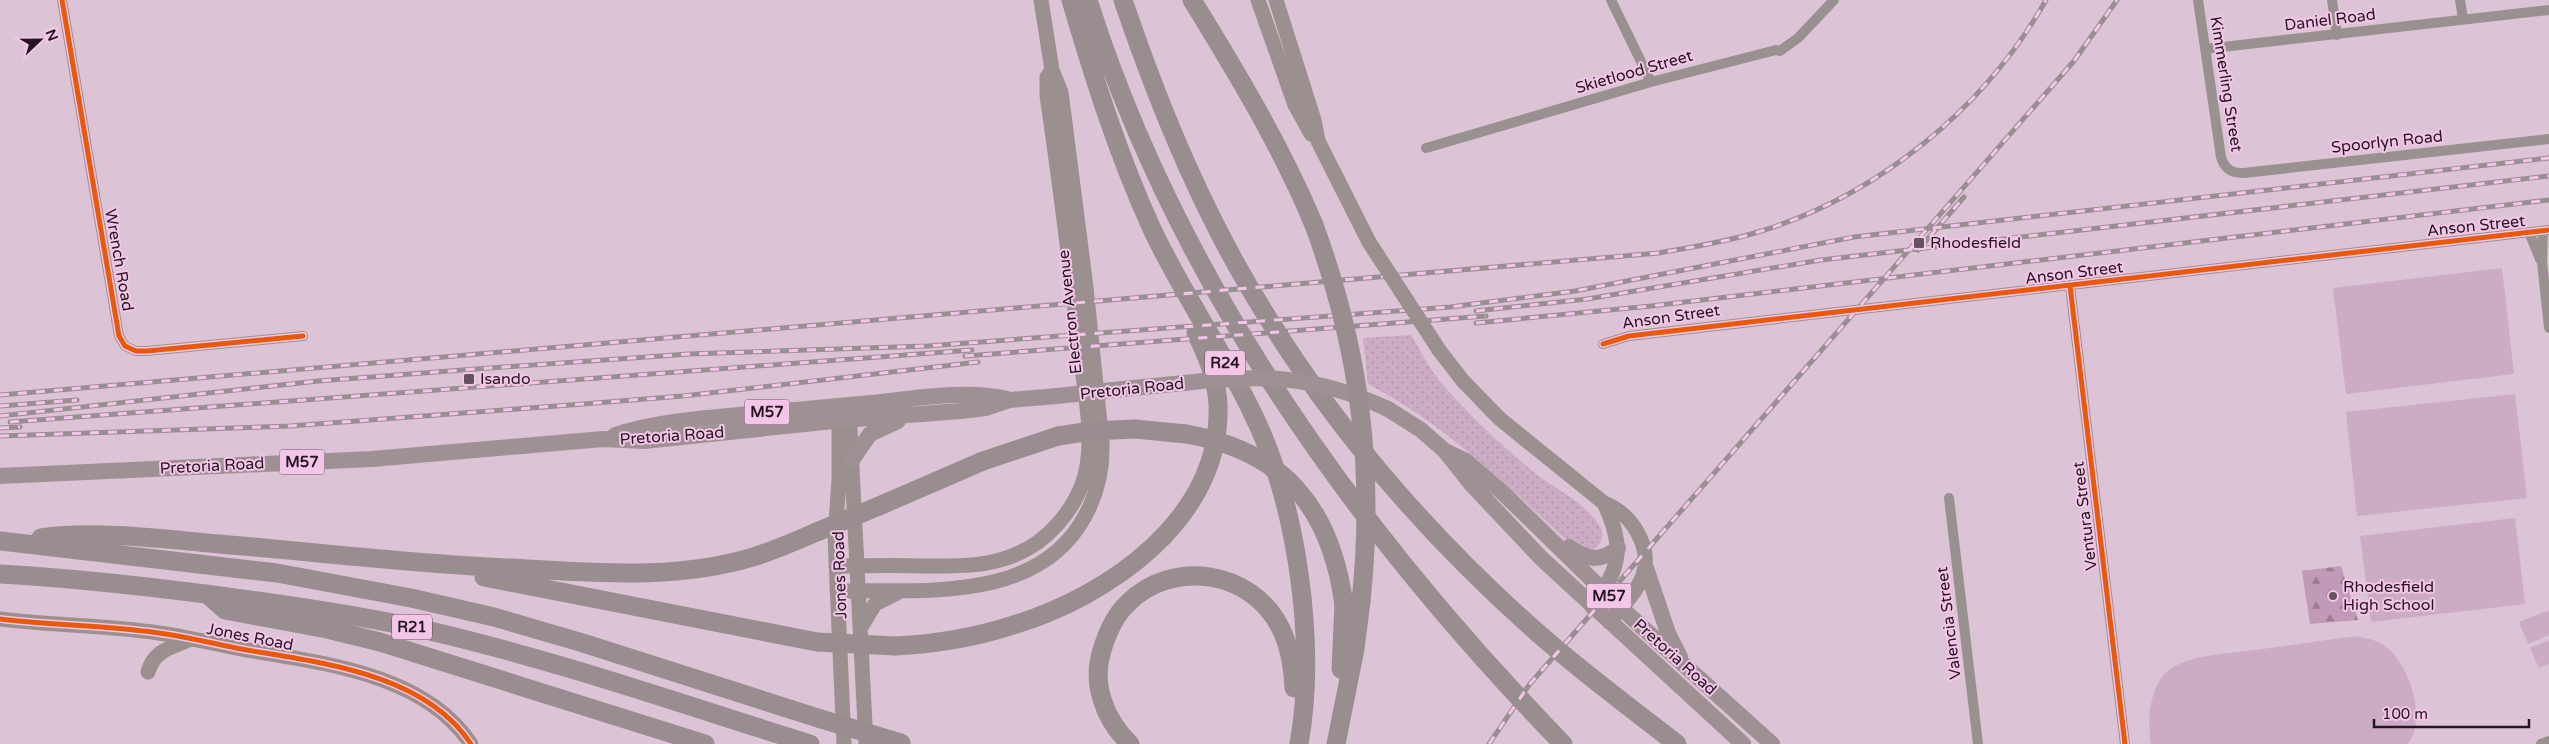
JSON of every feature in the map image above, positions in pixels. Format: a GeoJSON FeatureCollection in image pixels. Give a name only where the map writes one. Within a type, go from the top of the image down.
{"type":"FeatureCollection","features":[{"type":"Feature","properties":{"kind":"highway","name":"R24"},"geometry":{"type":"LineString","coordinates":[[1071,0],[1096,84],[1128,175],[1164,253],[1251,410],[1278,475],[1293,540],[1303,627],[1306,695],[1299,744]]}},
{"type":"Feature","properties":{"kind":"highway"},"geometry":{"type":"LineString","coordinates":[[1088,0],[1129,114],[1159,183],[1197,259],[1281,398],[1315,449],[1428,594],[1514,694],[1563,744]]}},
{"type":"Feature","properties":{"kind":"highway"},"geometry":{"type":"LineString","coordinates":[[1124,0],[1147,69],[1180,150],[1218,229],[1270,323],[1335,415],[1386,477],[1489,588],[1601,686],[1677,744]]}},
{"type":"Feature","properties":{"kind":"highway"},"geometry":{"type":"LineString","coordinates":[[1192,0],[1277,144],[1294,178],[1314,225],[1339,300],[1359,394],[1367,498],[1365,560],[1352,603]]}},
{"type":"Feature","properties":{"kind":"highway"},"geometry":{"type":"LineString","coordinates":[[442,566],[483,577],[817,642],[895,646],[960,638],[1010,626],[1053,611],[1086,595],[1116,576],[1164,535],[1188,506],[1204,477],[1215,443],[1218,422],[1216,390],[1212,371],[1152,242],[1128,175]]}},
{"type":"Feature","properties":{"kind":"highway"},"geometry":{"type":"LineString","coordinates":[[19,541],[61,535],[162,539],[442,566],[604,574],[675,571],[752,557],[983,462],[1058,436],[1091,431],[1135,429],[1186,434],[1220,441],[1249,453],[1278,472],[1304,498],[1323,526],[1340,576],[1352,603],[1355,649],[1336,744]]}},
{"type":"Feature","properties":{"kind":"highway","name":"R21"},"geometry":{"type":"LineString","coordinates":[[0,541],[19,541],[94,553],[182,561],[277,573],[411,598],[494,617],[574,640],[821,719],[904,743]]}},
{"type":"Feature","properties":{"kind":"highway","name":"R21"},"geometry":{"type":"LineString","coordinates":[[0,574],[89,579],[207,594],[314,609],[429,631],[562,665],[810,744]]}},
{"type":"Feature","properties":{"kind":"highway"},"geometry":{"type":"LineString","coordinates":[[1130,744],[1113,724],[1100,694],[1098,666],[1105,640],[1118,614],[1134,597],[1145,589],[1172,578],[1197,575],[1222,579],[1248,590],[1272,614],[1281,628],[1293,670],[1299,744]]}},
{"type":"Feature","properties":{"kind":"highway"},"geometry":{"type":"LineString","coordinates":[[207,594],[225,610],[327,629],[380,642],[705,744]]}},
{"type":"Feature","properties":{"kind":"main road","name":"Electron Avenue"},"geometry":{"type":"LineString","coordinates":[[836,591],[908,590],[978,586],[1010,578],[1027,571],[1054,554],[1072,535],[1088,510],[1100,478],[1102,443],[1086,287],[1061,92],[1052,70],[1041,0]]}},
{"type":"Feature","properties":{"kind":"main road"},"geometry":{"type":"LineString","coordinates":[[1258,0],[1295,105],[1310,133],[1318,141]]}},
{"type":"Feature","properties":{"kind":"main road"},"geometry":{"type":"LineString","coordinates":[[1276,0],[1314,120],[1318,141],[1369,242],[1439,350],[1463,381],[1500,420],[1604,503],[1621,511],[1633,525],[1643,544],[1646,568],[1668,633],[1684,666]]}},
{"type":"Feature","properties":{"kind":"main road","name":"Electron Avenue"},"geometry":{"type":"LineString","coordinates":[[836,566],[972,566],[1005,559],[1020,553],[1043,538],[1054,528],[1067,512],[1082,485],[1086,467],[1088,433],[1073,289],[1047,96],[1046,85],[1052,70]]}},
{"type":"Feature","properties":{"kind":"main road","name":"Pretoria Road"},"geometry":{"type":"LineString","coordinates":[[0,476],[372,459],[603,439],[637,428],[694,420],[844,412],[983,396],[1010,400],[1240,377],[1293,379],[1324,385],[1361,396],[1388,409],[1421,430],[1445,451],[1496,512],[1592,607],[1743,744]]}},
{"type":"Feature","properties":{"kind":"main road","name":"Pretoria Road"},"geometry":{"type":"LineString","coordinates":[[844,412],[912,416],[986,408],[1010,400]]}},
{"type":"Feature","properties":{"kind":"main road","name":"Jones Road"},"geometry":{"type":"LineString","coordinates":[[844,412],[852,460],[857,530],[866,744]]}},
{"type":"Feature","properties":{"kind":"main road","name":"Jones Road"},"geometry":{"type":"LineString","coordinates":[[844,412],[835,536],[844,744]]}},
{"type":"Feature","properties":{"kind":"main road"},"geometry":{"type":"LineString","coordinates":[[852,460],[870,434],[879,428],[912,416]]}},
{"type":"Feature","properties":{"kind":"main road","name":"Pretoria Road"},"geometry":{"type":"LineString","coordinates":[[1445,451],[1466,461],[1540,528],[1684,666],[1772,744]]}},
{"type":"Feature","properties":{"kind":"main road"},"geometry":{"type":"LineString","coordinates":[[1592,607],[1611,577],[1618,548],[1615,529],[1604,503]]}},
{"type":"Feature","properties":{"kind":"main road"},"geometry":{"type":"LineString","coordinates":[[1540,528],[1588,559],[1600,559],[1618,548]]}},
{"type":"Feature","properties":{"kind":"main road"},"geometry":{"type":"LineString","coordinates":[[857,530],[869,555],[890,566]]}},
{"type":"Feature","properties":{"kind":"main road"},"geometry":{"type":"LineString","coordinates":[[1610,622],[1639,586],[1646,568]]}},
{"type":"Feature","properties":{"kind":"main road"},"geometry":{"type":"LineString","coordinates":[[860,628],[875,604],[908,590]]}},
{"type":"Feature","properties":{"kind":"main road","name":"Jones Road"},"geometry":{"type":"LineString","coordinates":[[0,619],[144,631],[290,657],[362,674],[396,686],[431,706],[449,718],[471,744]]}},
{"type":"Feature","properties":{"kind":"main road"},"geometry":{"type":"LineString","coordinates":[[148,672],[152,659],[159,653],[192,639]]}},
{"type":"Feature","properties":{"kind":"main road","name":"Jones Road"},"geometry":{"type":"LineString","coordinates":[[431,706],[460,744]]}},
{"type":"Feature","properties":{"kind":"street","name":"Wrench Road"},"geometry":{"type":"LineString","coordinates":[[62,0],[120,336],[125,346],[136,351],[147,351],[303,336]]}},
{"type":"Feature","properties":{"kind":"street"},"geometry":{"type":"LineString","coordinates":[[1611,0],[1651,82]]}},
{"type":"Feature","properties":{"kind":"street","name":"Skietlood Street"},"geometry":{"type":"LineString","coordinates":[[1426,148],[1651,82],[1776,50],[1780,51],[1798,38],[1834,0]]}},
{"type":"Feature","properties":{"kind":"street","name":"Kimmerling Street"},"geometry":{"type":"LineString","coordinates":[[2198,0],[2222,157],[2228,170]]}},
{"type":"Feature","properties":{"kind":"street"},"geometry":{"type":"LineString","coordinates":[[2332,0],[2337,35]]}},
{"type":"Feature","properties":{"kind":"street"},"geometry":{"type":"LineString","coordinates":[[2460,0],[2463,19]]}},
{"type":"Feature","properties":{"kind":"street","name":"Daniel Road"},"geometry":{"type":"LineString","coordinates":[[2205,49],[2549,10]]}},
{"type":"Feature","properties":{"kind":"street","name":"Spoorlyn Road"},"geometry":{"type":"LineString","coordinates":[[2228,170],[2244,173],[2549,140]]}},
{"type":"Feature","properties":{"kind":"street"},"geometry":{"type":"LineString","coordinates":[[2546,230],[2542,262],[2549,328]]}},
{"type":"Feature","properties":{"kind":"street","name":"Anson Street"},"geometry":{"type":"LineString","coordinates":[[1603,344],[1629,336],[2546,230]]}},
{"type":"Feature","properties":{"kind":"street"},"geometry":{"type":"LineString","coordinates":[[2529,232],[2542,262]]}},
{"type":"Feature","properties":{"kind":"street","name":"Ventura Street"},"geometry":{"type":"LineString","coordinates":[[2070,286],[2125,744]]}},
{"type":"Feature","properties":{"kind":"street","name":"Valencia Street"},"geometry":{"type":"LineString","coordinates":[[1949,498],[1978,744]]}},
{"type":"Feature","properties":{"kind":"street"},"geometry":{"type":"LineString","coordinates":[[2541,744],[2549,741]]}},
{"type":"Feature","properties":{"kind":"shaded area"},"geometry":{"type":"Polygon","coordinates":[[[2502,268],[2514,374],[2346,394],[2333,288],[2502,268]]]}},
{"type":"Feature","properties":{"kind":"shaded area"},"geometry":{"type":"Polygon","coordinates":[[[1411,335],[1435,375],[1473,417],[1535,473],[1578,502],[1593,517],[1599,525],[1602,534],[1601,542],[1596,548],[1589,553],[1575,548],[1502,481],[1451,438],[1397,400],[1368,384],[1363,338],[1411,335]]]}},
{"type":"Feature","properties":{"kind":"shaded area"},"geometry":{"type":"Polygon","coordinates":[[[2515,394],[2527,498],[2357,516],[2346,412],[2515,394]]]}},
{"type":"Feature","properties":{"kind":"shaded area"},"geometry":{"type":"Polygon","coordinates":[[[2515,518],[2525,604],[2371,622],[2360,536],[2515,518]]]}},
{"type":"Feature","properties":{"kind":"shaded area"},"geometry":{"type":"Polygon","coordinates":[[[2549,610],[2549,635],[2528,644],[2519,622],[2549,610]]]}},
{"type":"Feature","properties":{"kind":"shaded area"},"geometry":{"type":"Polygon","coordinates":[[[2357,636],[2380,643],[2390,650],[2406,674],[2412,689],[2416,719],[2414,733],[2408,744],[2151,744],[2149,724],[2154,691],[2165,673],[2173,667],[2190,660],[2209,656],[2357,636]]]}},
{"type":"Feature","properties":{"kind":"shaded area"},"geometry":{"type":"Polygon","coordinates":[[[2549,640],[2549,664],[2539,668],[2530,648],[2549,640]]]}},
{"type":"Feature","properties":{"kind":"green space"},"geometry":{"type":"Polygon","coordinates":[[[2341,566],[2358,620],[2310,624],[2302,571],[2341,566]]]}},
{"type":"Feature","properties":{"kind":"railway"},"geometry":{"type":"LineString","coordinates":[[0,395],[1659,253],[1709,244],[1758,232],[1802,216],[1845,196],[1886,171],[1924,143],[1960,111],[1992,77],[2021,40],[2046,0]]}},
{"type":"Feature","properties":{"kind":"railway"},"geometry":{"type":"LineString","coordinates":[[1489,744],[1529,685],[2074,61],[2117,0]]}},
{"type":"Feature","properties":{"kind":"railway"},"geometry":{"type":"LineString","coordinates":[[0,416],[318,381],[476,369],[689,354],[927,346],[1450,307],[1575,291],[1854,237],[2549,158]]}},
{"type":"Feature","properties":{"kind":"railway"},"geometry":{"type":"LineString","coordinates":[[1476,311],[1587,299],[1821,260],[2549,176]]}},
{"type":"Feature","properties":{"kind":"railway"},"geometry":{"type":"LineString","coordinates":[[1918,250],[1964,197]]}},
{"type":"Feature","properties":{"kind":"railway"},"geometry":{"type":"LineString","coordinates":[[1476,323],[1651,306],[2549,200]]}},
{"type":"Feature","properties":{"kind":"railway"},"geometry":{"type":"LineString","coordinates":[[965,356],[1486,316]]}},
{"type":"Feature","properties":{"kind":"railway"},"geometry":{"type":"LineString","coordinates":[[10,422],[972,350]]}},
{"type":"Feature","properties":{"kind":"railway"},"geometry":{"type":"LineString","coordinates":[[0,436],[290,426],[583,404],[683,396],[978,362]]}},
{"type":"Feature","properties":{"kind":"railway"},"geometry":{"type":"LineString","coordinates":[[0,406],[77,400]]}},
{"type":"Feature","properties":{"kind":"railway"},"geometry":{"type":"LineString","coordinates":[[0,428],[20,427]]}},
{"type":"Feature","properties":{"kind":"cycle path"},"geometry":{"type":"LineString","coordinates":[[62,0],[119,336],[125,346],[136,351],[147,351],[303,336]]}},
{"type":"Feature","properties":{"kind":"cycle path"},"geometry":{"type":"LineString","coordinates":[[1603,344],[1629,336],[2549,230]]}},
{"type":"Feature","properties":{"kind":"cycle path"},"geometry":{"type":"LineString","coordinates":[[2070,286],[2125,744]]}},
{"type":"Feature","properties":{"kind":"cycle path"},"geometry":{"type":"LineString","coordinates":[[0,619],[156,632],[339,667],[400,687],[427,702],[451,720],[471,744]]}},
{"type":"Feature","properties":{"kind":"place","name":"Rhodesfield"},"geometry":{"type":"Point","coordinates":[1919,243]}},
{"type":"Feature","properties":{"kind":"place","name":"Isando"},"geometry":{"type":"Point","coordinates":[469,379]}},
{"type":"Feature","properties":{"kind":"place","name":"Rhodesfield High School"},"geometry":{"type":"Point","coordinates":[2333,596]}}]}
